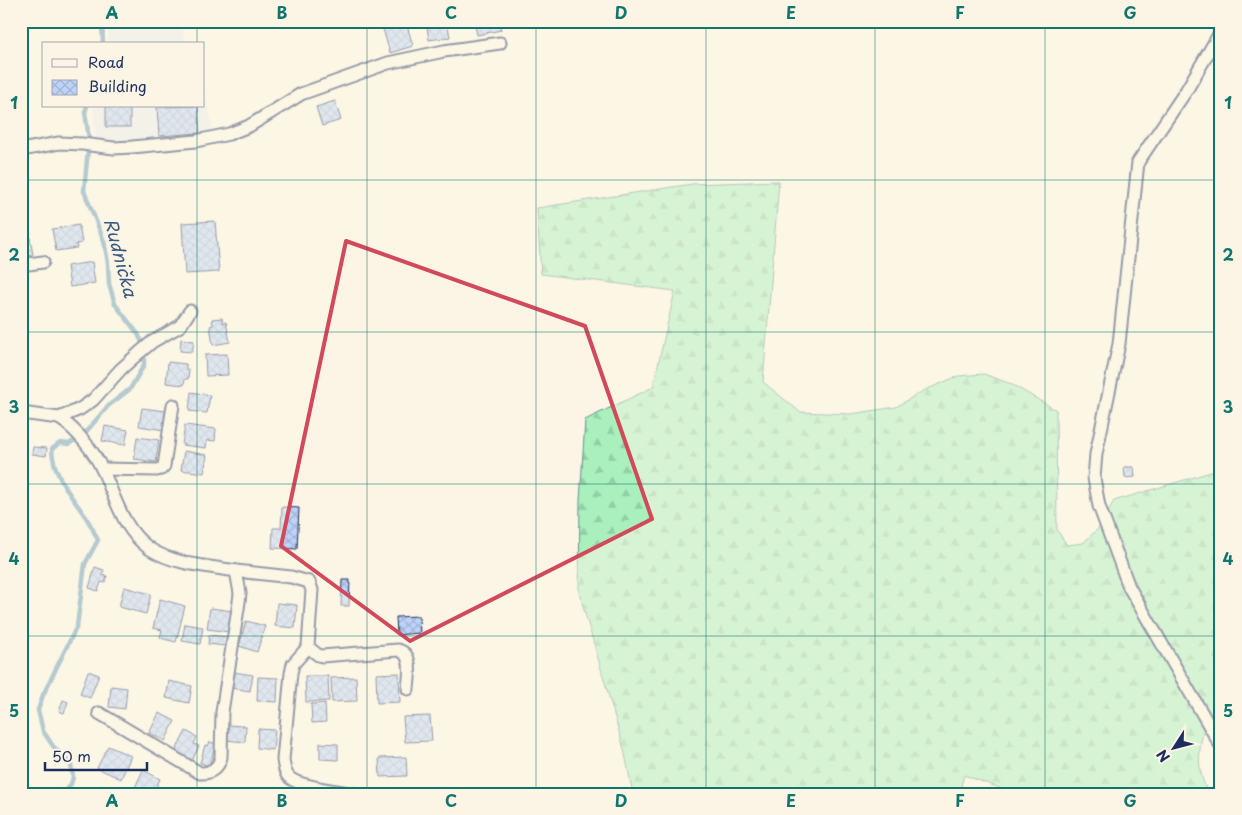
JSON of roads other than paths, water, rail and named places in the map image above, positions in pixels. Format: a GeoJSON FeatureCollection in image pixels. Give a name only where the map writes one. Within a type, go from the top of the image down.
{"type":"FeatureCollection","features":[{"type":"Feature","properties":{"kind":"street"},"geometry":{"type":"LineString","coordinates":[[1221,31],[1186,91],[1138,162],[1119,344],[1096,454],[1094,478],[1099,506],[1129,587],[1221,746]]}},
{"type":"Feature","properties":{"kind":"street"},"geometry":{"type":"LineString","coordinates":[[21,150],[59,143],[114,148],[132,147],[196,141],[229,134],[249,126],[301,94],[388,63],[444,51],[500,44]]}},
{"type":"Feature","properties":{"kind":"street"},"geometry":{"type":"LineString","coordinates":[[21,265],[43,262]]}},
{"type":"Feature","properties":{"kind":"street"},"geometry":{"type":"LineString","coordinates":[[21,413],[59,418],[75,412],[93,400],[121,369],[152,342],[180,326],[190,311]]}},
{"type":"Feature","properties":{"kind":"street"},"geometry":{"type":"LineString","coordinates":[[102,469],[161,469],[164,466],[173,405]]}},
{"type":"Feature","properties":{"kind":"street"},"geometry":{"type":"LineString","coordinates":[[59,418],[75,431],[84,443],[102,469],[127,525],[139,540],[151,550],[180,562],[291,577],[309,582],[312,590],[308,647],[294,664],[291,673],[283,760],[285,771],[289,778],[298,783],[355,794]]}},
{"type":"Feature","properties":{"kind":"street"},"geometry":{"type":"LineString","coordinates":[[99,713],[200,773],[210,772],[217,766],[221,757],[222,712],[240,593],[236,571]]}},
{"type":"Feature","properties":{"kind":"street"},"geometry":{"type":"LineString","coordinates":[[308,647],[322,656],[398,650],[404,652],[408,657],[409,664],[408,689]]}},
{"type":"Feature","properties":{"kind":"waterway","name":"Rudnička"},"geometry":{"type":"LineString","coordinates":[[102,21],[103,42]]}},
{"type":"Feature","properties":{"kind":"waterway","name":"Rudnička"},"geometry":{"type":"LineString","coordinates":[[45,794],[67,790],[73,777],[71,765],[53,746],[43,731],[38,710],[43,695],[77,626],[85,564],[98,540],[87,519],[59,477],[52,449],[60,443],[69,444],[85,433],[108,406],[130,389],[144,365],[144,347],[138,334],[115,304],[109,284],[104,241],[84,191],[89,139],[85,112],[86,108]]}}]}
